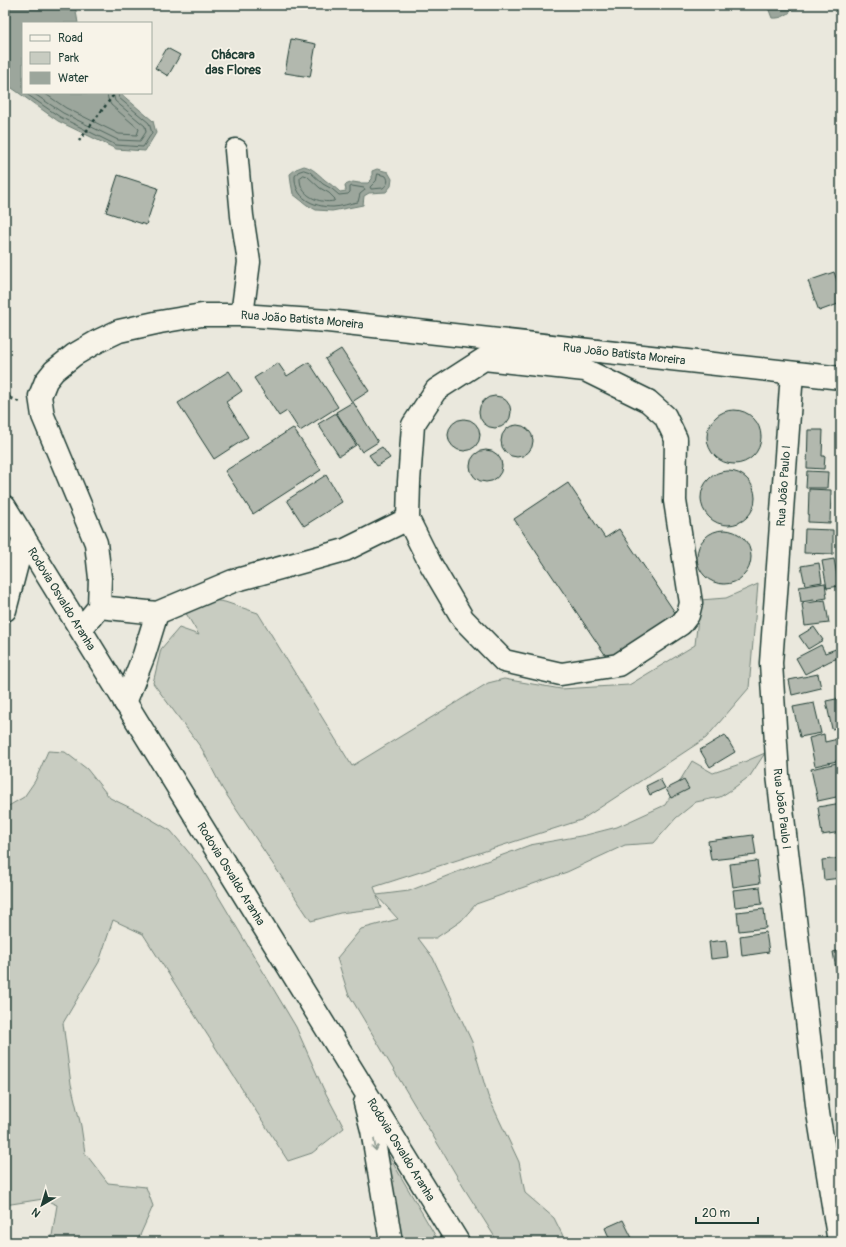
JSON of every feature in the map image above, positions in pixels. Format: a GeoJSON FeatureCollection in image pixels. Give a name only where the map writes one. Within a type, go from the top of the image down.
{"type":"FeatureCollection","features":[{"type":"Feature","properties":{"kind":"main road"},"geometry":{"type":"LineString","coordinates":[[236,150],[242,216],[249,262],[242,315]]}},
{"type":"Feature","properties":{"kind":"main road","name":"Rua João Batista Moreira"},"geometry":{"type":"LineString","coordinates":[[99,607],[100,578],[96,543],[43,416],[40,396],[46,381],[54,371],[74,355],[119,331],[202,315],[242,315],[328,321],[841,378]]}},
{"type":"Feature","properties":{"kind":"main road"},"geometry":{"type":"LineString","coordinates":[[484,359],[585,370],[648,401],[666,416],[676,439],[675,501],[691,603],[688,615],[681,624],[618,665],[561,674],[504,661],[463,619],[430,563],[408,519],[413,426],[436,390],[484,359]]}},
{"type":"Feature","properties":{"kind":"main road","name":"Rua João Paulo I"},"geometry":{"type":"LineString","coordinates":[[792,373],[771,663],[780,791],[818,1113],[839,1242]]}},
{"type":"Feature","properties":{"kind":"main road","name":"Rodovia Osvaldo Aranha"},"geometry":{"type":"LineString","coordinates":[[5,507],[458,1242]]}},
{"type":"Feature","properties":{"kind":"main road"},"geometry":{"type":"LineString","coordinates":[[81,629],[99,607],[157,613],[233,581],[345,550],[408,519]]}},
{"type":"Feature","properties":{"kind":"main road"},"geometry":{"type":"LineString","coordinates":[[5,610],[24,537]]}},
{"type":"Feature","properties":{"kind":"main road"},"geometry":{"type":"LineString","coordinates":[[125,703],[144,655],[157,613]]}},
{"type":"Feature","properties":{"kind":"main road"},"geometry":{"type":"LineString","coordinates":[[358,1080],[372,1130],[391,1242]]}},
{"type":"Feature","properties":{"kind":"path"},"geometry":{"type":"LineString","coordinates":[[79,141],[115,94]]}},
{"type":"Feature","properties":{"kind":"path"},"geometry":{"type":"LineString","coordinates":[[5,392],[10,398],[25,405]]}},
{"type":"Feature","properties":{"kind":"path"},"geometry":{"type":"LineString","coordinates":[[5,400],[10,398]]}},
{"type":"Feature","properties":{"kind":"green space"},"geometry":{"type":"Polygon","coordinates":[[[758,584],[749,688],[706,738],[581,820],[374,887],[377,895],[409,891],[530,845],[586,835],[617,827],[665,805],[692,761],[713,773],[765,753],[750,776],[720,797],[696,802],[676,818],[654,843],[625,845],[567,872],[476,904],[461,921],[436,938],[418,938],[433,958],[472,1042],[488,1096],[519,1162],[525,1193],[554,1218],[566,1242],[498,1242],[464,1188],[348,993],[337,958],[361,929],[398,919],[377,896],[381,908],[340,913],[311,921],[222,788],[202,749],[153,683],[161,649],[179,628],[199,635],[184,610],[201,598],[225,602],[258,613],[352,766],[488,683],[504,679],[561,689],[629,685],[695,645],[700,600],[726,598],[758,584]]]}},
{"type":"Feature","properties":{"kind":"green space"},"geometry":{"type":"Polygon","coordinates":[[[48,751],[65,752],[87,769],[110,798],[139,812],[171,831],[201,867],[296,1027],[323,1088],[344,1128],[312,1153],[288,1161],[143,934],[113,920],[99,962],[63,1023],[71,1084],[81,1126],[85,1153],[108,1183],[146,1187],[153,1206],[137,1242],[51,1242],[57,1205],[43,1199],[5,1205],[5,808],[24,797],[35,781],[48,751]]]}},
{"type":"Feature","properties":{"kind":"green space"},"geometry":{"type":"Polygon","coordinates":[[[383,1146],[439,1242],[400,1242],[383,1146]]]}},
{"type":"Feature","properties":{"kind":"water"},"geometry":{"type":"Polygon","coordinates":[[[5,5],[75,5],[78,22],[22,22],[22,94],[121,94],[153,121],[156,133],[145,151],[116,149],[58,121],[5,83],[5,5]]]}},
{"type":"Feature","properties":{"kind":"water"},"geometry":{"type":"Polygon","coordinates":[[[767,5],[796,5],[786,15],[779,18],[772,18],[767,5]]]}},
{"type":"Feature","properties":{"kind":"water"},"geometry":{"type":"Polygon","coordinates":[[[304,166],[310,168],[340,192],[346,191],[345,185],[353,182],[368,183],[372,179],[372,171],[377,169],[388,172],[392,179],[391,186],[386,192],[369,193],[364,196],[363,205],[332,211],[316,210],[293,194],[290,174],[296,169],[304,166]]]}},
{"type":"Feature","properties":{"kind":"building"},"geometry":{"type":"Polygon","coordinates":[[[291,39],[316,44],[310,77],[285,73],[291,39]]]}},
{"type":"Feature","properties":{"kind":"building"},"geometry":{"type":"Polygon","coordinates":[[[167,48],[180,55],[168,76],[155,68],[167,48]]]}},
{"type":"Feature","properties":{"kind":"building"},"geometry":{"type":"Polygon","coordinates":[[[118,175],[158,188],[146,225],[106,212],[118,175]]]}},
{"type":"Feature","properties":{"kind":"building"},"geometry":{"type":"Polygon","coordinates":[[[834,272],[841,292],[841,303],[819,311],[808,281],[834,272]]]}},
{"type":"Feature","properties":{"kind":"building"},"geometry":{"type":"Polygon","coordinates":[[[341,349],[369,391],[352,402],[325,359],[341,349]]]}},
{"type":"Feature","properties":{"kind":"building"},"geometry":{"type":"Polygon","coordinates":[[[309,362],[338,407],[300,431],[287,411],[279,416],[254,378],[278,363],[287,376],[309,362]]]}},
{"type":"Feature","properties":{"kind":"building"},"geometry":{"type":"Polygon","coordinates":[[[229,371],[242,391],[226,402],[248,437],[214,459],[178,403],[229,371]]]}},
{"type":"Feature","properties":{"kind":"building"},"geometry":{"type":"Polygon","coordinates":[[[492,396],[498,396],[507,400],[511,412],[507,424],[498,428],[492,428],[483,424],[479,415],[479,409],[483,400],[492,396]]]}},
{"type":"Feature","properties":{"kind":"building"},"geometry":{"type":"Polygon","coordinates":[[[353,402],[378,442],[362,452],[336,412],[353,402]]]}},
{"type":"Feature","properties":{"kind":"building"},"geometry":{"type":"Polygon","coordinates":[[[729,410],[739,410],[749,414],[757,422],[761,432],[761,442],[757,452],[749,460],[739,464],[729,464],[719,460],[711,452],[707,442],[707,432],[711,422],[719,414],[729,410]]]}},
{"type":"Feature","properties":{"kind":"building"},"geometry":{"type":"Polygon","coordinates":[[[336,413],[356,445],[339,456],[318,424],[336,413]]]}},
{"type":"Feature","properties":{"kind":"building"},"geometry":{"type":"Polygon","coordinates":[[[461,419],[467,419],[476,423],[480,435],[476,447],[467,451],[461,451],[452,447],[448,438],[448,432],[452,423],[461,419]]]}},
{"type":"Feature","properties":{"kind":"building"},"geometry":{"type":"Polygon","coordinates":[[[514,425],[520,425],[529,429],[533,441],[529,453],[520,457],[514,457],[505,453],[501,444],[501,438],[505,429],[514,425]]]}},
{"type":"Feature","properties":{"kind":"building"},"geometry":{"type":"Polygon","coordinates":[[[293,428],[321,470],[253,514],[225,471],[293,428]]]}},
{"type":"Feature","properties":{"kind":"building"},"geometry":{"type":"Polygon","coordinates":[[[808,430],[823,430],[822,456],[825,456],[824,469],[807,468],[808,430]]]}},
{"type":"Feature","properties":{"kind":"building"},"geometry":{"type":"Polygon","coordinates":[[[382,447],[390,458],[377,466],[369,455],[382,447]]]}},
{"type":"Feature","properties":{"kind":"building"},"geometry":{"type":"Polygon","coordinates":[[[483,450],[489,450],[498,454],[502,466],[498,478],[489,482],[483,482],[474,478],[470,469],[470,463],[474,454],[483,450]]]}},
{"type":"Feature","properties":{"kind":"building"},"geometry":{"type":"Polygon","coordinates":[[[723,471],[733,471],[743,475],[751,483],[755,493],[755,503],[751,513],[743,521],[733,525],[723,525],[713,521],[705,513],[701,503],[701,493],[705,483],[713,475],[723,471]]]}},
{"type":"Feature","properties":{"kind":"building"},"geometry":{"type":"Polygon","coordinates":[[[807,471],[828,472],[827,488],[806,488],[807,471]]]}},
{"type":"Feature","properties":{"kind":"building"},"geometry":{"type":"Polygon","coordinates":[[[326,475],[342,502],[304,526],[287,500],[326,475]]]}},
{"type":"Feature","properties":{"kind":"building"},"geometry":{"type":"Polygon","coordinates":[[[568,483],[605,538],[619,529],[676,614],[608,659],[514,519],[568,483]]]}},
{"type":"Feature","properties":{"kind":"building"},"geometry":{"type":"Polygon","coordinates":[[[809,489],[831,490],[830,523],[808,522],[809,489]]]}},
{"type":"Feature","properties":{"kind":"building"},"geometry":{"type":"Polygon","coordinates":[[[805,529],[833,530],[833,554],[804,553],[805,529]]]}},
{"type":"Feature","properties":{"kind":"building"},"geometry":{"type":"Polygon","coordinates":[[[719,530],[729,530],[739,534],[747,542],[751,552],[751,562],[747,572],[739,580],[729,584],[719,584],[709,580],[701,572],[697,562],[697,552],[701,542],[709,534],[719,530]]]}},
{"type":"Feature","properties":{"kind":"building"},"geometry":{"type":"Polygon","coordinates":[[[834,559],[839,586],[827,588],[822,561],[834,559]]]}},
{"type":"Feature","properties":{"kind":"building"},"geometry":{"type":"Polygon","coordinates":[[[819,563],[822,582],[805,585],[801,566],[819,563]]]}},
{"type":"Feature","properties":{"kind":"building"},"geometry":{"type":"Polygon","coordinates":[[[825,583],[827,598],[801,602],[799,587],[825,583]]]}},
{"type":"Feature","properties":{"kind":"building"},"geometry":{"type":"Polygon","coordinates":[[[825,600],[829,623],[805,626],[802,604],[825,600]]]}},
{"type":"Feature","properties":{"kind":"building"},"geometry":{"type":"Polygon","coordinates":[[[814,627],[823,640],[808,649],[799,636],[814,627]]]}},
{"type":"Feature","properties":{"kind":"building"},"geometry":{"type":"Polygon","coordinates":[[[821,645],[825,653],[841,647],[841,657],[805,674],[796,658],[821,645]]]}},
{"type":"Feature","properties":{"kind":"building"},"geometry":{"type":"Polygon","coordinates":[[[818,674],[821,688],[792,695],[789,680],[818,674]]]}},
{"type":"Feature","properties":{"kind":"building"},"geometry":{"type":"Polygon","coordinates":[[[841,698],[841,727],[832,729],[826,701],[841,698]]]}},
{"type":"Feature","properties":{"kind":"building"},"geometry":{"type":"Polygon","coordinates":[[[814,703],[821,733],[800,737],[793,707],[814,703]]]}},
{"type":"Feature","properties":{"kind":"building"},"geometry":{"type":"Polygon","coordinates":[[[824,734],[825,742],[838,739],[841,760],[815,766],[809,738],[824,734]]]}},
{"type":"Feature","properties":{"kind":"building"},"geometry":{"type":"Polygon","coordinates":[[[725,735],[735,752],[710,767],[700,750],[725,735]]]}},
{"type":"Feature","properties":{"kind":"building"},"geometry":{"type":"Polygon","coordinates":[[[841,762],[841,796],[818,801],[811,769],[841,762]]]}},
{"type":"Feature","properties":{"kind":"building"},"geometry":{"type":"Polygon","coordinates":[[[660,779],[665,788],[650,795],[646,786],[660,779]]]}},
{"type":"Feature","properties":{"kind":"building"},"geometry":{"type":"Polygon","coordinates":[[[684,780],[689,789],[671,798],[666,789],[684,780]]]}},
{"type":"Feature","properties":{"kind":"building"},"geometry":{"type":"Polygon","coordinates":[[[841,803],[841,832],[822,835],[818,807],[841,803]]]}},
{"type":"Feature","properties":{"kind":"building"},"geometry":{"type":"Polygon","coordinates":[[[753,835],[756,855],[711,860],[708,841],[753,835]]]}},
{"type":"Feature","properties":{"kind":"building"},"geometry":{"type":"Polygon","coordinates":[[[841,858],[841,878],[824,880],[822,860],[841,858]]]}},
{"type":"Feature","properties":{"kind":"building"},"geometry":{"type":"Polygon","coordinates":[[[757,861],[760,883],[733,887],[730,864],[757,861]]]}},
{"type":"Feature","properties":{"kind":"building"},"geometry":{"type":"Polygon","coordinates":[[[760,887],[762,904],[735,907],[733,890],[760,887]]]}},
{"type":"Feature","properties":{"kind":"building"},"geometry":{"type":"Polygon","coordinates":[[[764,909],[766,928],[739,931],[737,912],[764,909]]]}},
{"type":"Feature","properties":{"kind":"building"},"geometry":{"type":"Polygon","coordinates":[[[766,932],[769,952],[742,956],[740,936],[766,932]]]}},
{"type":"Feature","properties":{"kind":"building"},"geometry":{"type":"Polygon","coordinates":[[[726,940],[728,957],[711,959],[709,942],[726,940]]]}},
{"type":"Feature","properties":{"kind":"building"},"geometry":{"type":"Polygon","coordinates":[[[841,950],[841,987],[839,987],[833,952],[841,950]]]}},
{"type":"Feature","properties":{"kind":"building"},"geometry":{"type":"Polygon","coordinates":[[[837,992],[841,992],[841,1018],[837,992]]]}},
{"type":"Feature","properties":{"kind":"building"},"geometry":{"type":"Polygon","coordinates":[[[623,1220],[632,1238],[623,1242],[611,1242],[605,1228],[623,1220]]]}},
{"type":"Feature","properties":{"kind":"district","name":"Chácara das Flores"},"geometry":{"type":"Point","coordinates":[233,62]}}]}
